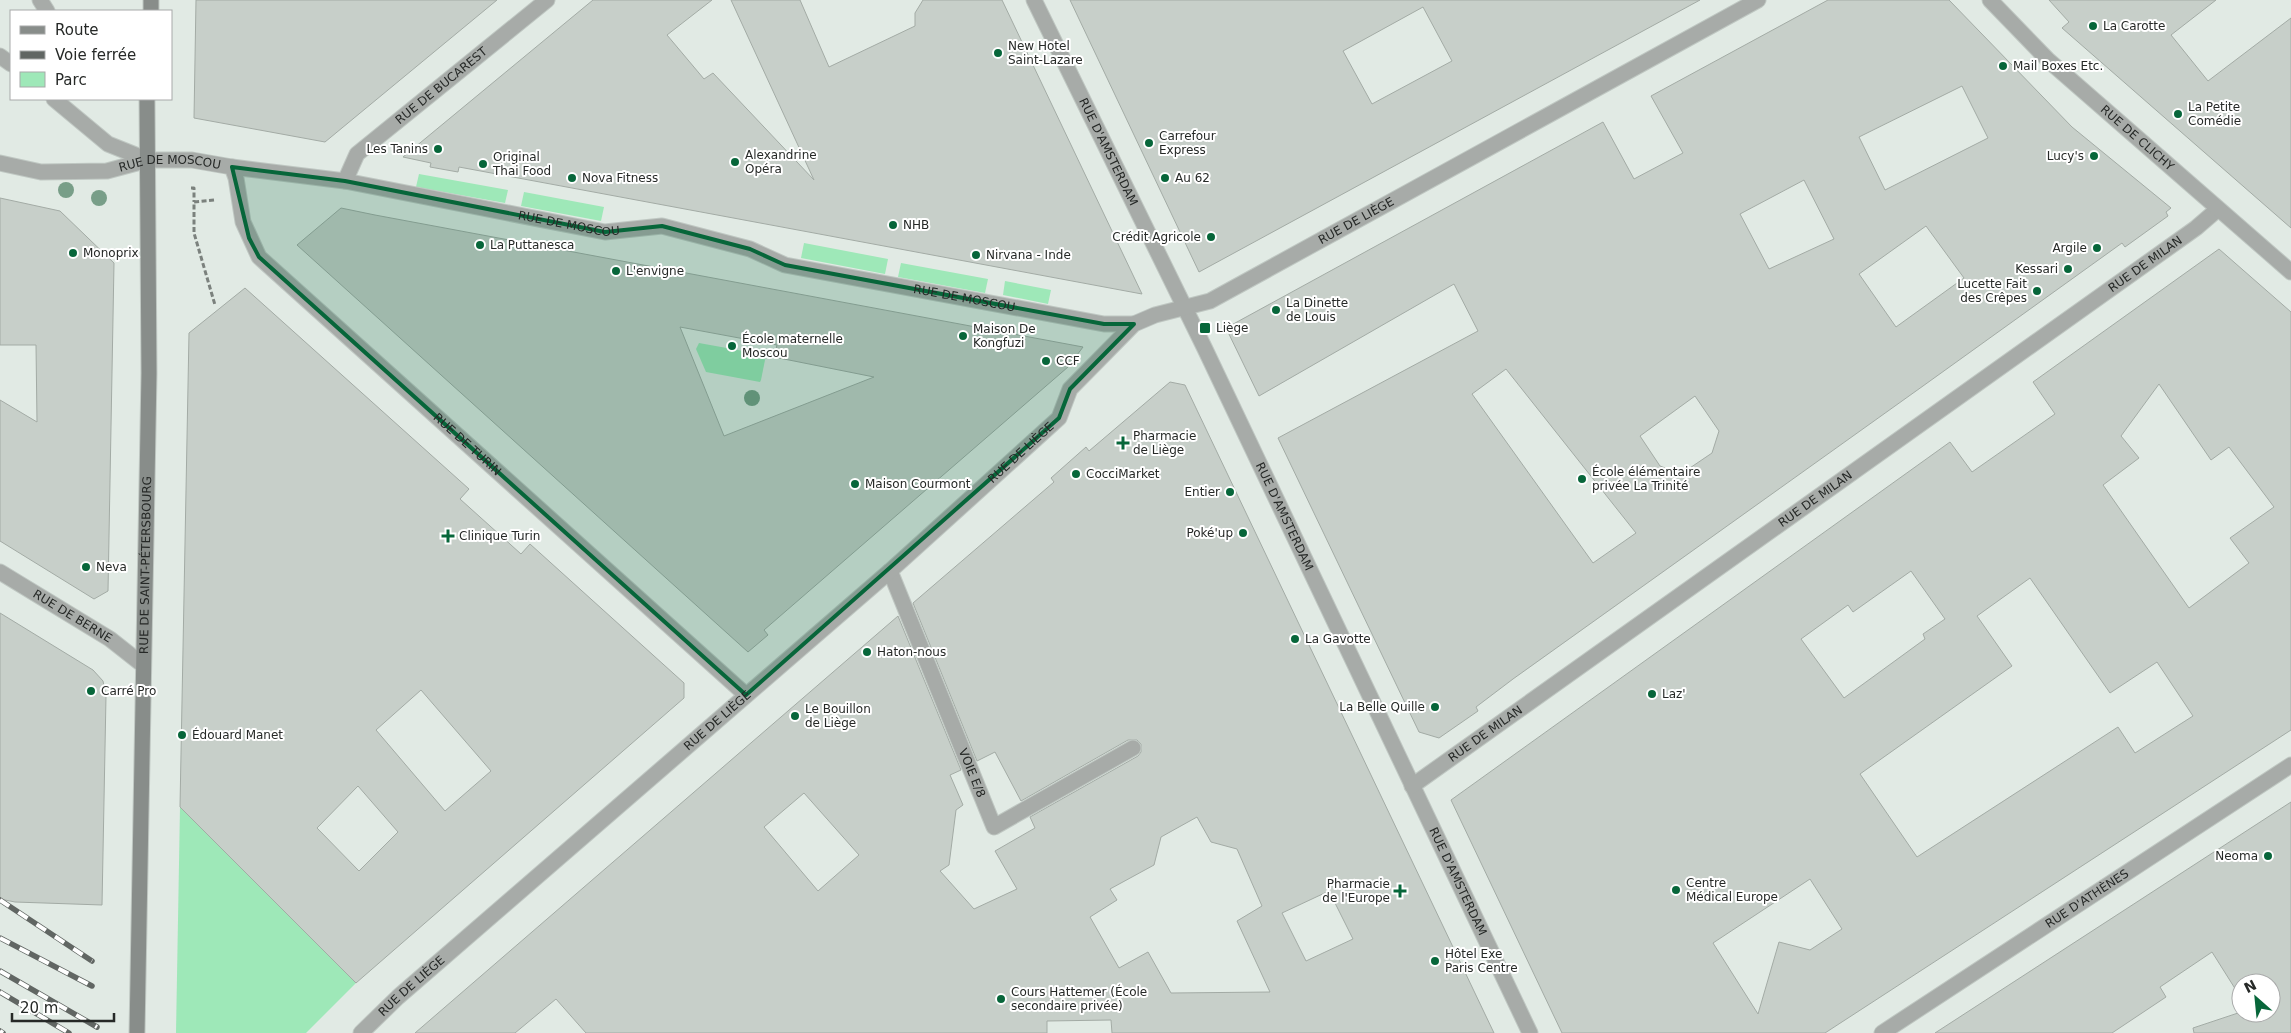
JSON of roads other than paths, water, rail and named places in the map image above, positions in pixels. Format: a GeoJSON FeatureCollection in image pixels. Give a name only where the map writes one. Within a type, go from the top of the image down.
{"type":"FeatureCollection","features":[{"type":"Feature","properties":{"kind":"main road","name":"RUE DE SAINT-PÉTERSBOURG"},"geometry":{"type":"LineString","coordinates":[[137,1033],[150,373],[147,100]]}},
{"type":"Feature","properties":{"kind":"street","name":"RUE DE BUCAREST"},"geometry":{"type":"LineString","coordinates":[[345,181],[357,154],[547,0]]}},
{"type":"Feature","properties":{"kind":"street","name":"RUE D'AMSTERDAM"},"geometry":{"type":"LineString","coordinates":[[1034,0],[1184,307],[1530,1033]]}},
{"type":"Feature","properties":{"kind":"street","name":"RUE DE LIÈGE"},"geometry":{"type":"LineString","coordinates":[[360,1033],[398,997],[890,571],[1059,418],[1070,389],[1134,324],[1184,307],[1210,301],[1758,0]]}},
{"type":"Feature","properties":{"kind":"street","name":"RUE DE CLICHY"},"geometry":{"type":"LineString","coordinates":[[1990,0],[2048,60],[2291,272]]}},
{"type":"Feature","properties":{"kind":"street"},"geometry":{"type":"LineString","coordinates":[[55,100],[108,144],[148,160]]}},
{"type":"Feature","properties":{"kind":"street","name":"RUE DE MOSCOU"},"geometry":{"type":"LineString","coordinates":[[0,163],[41,172],[107,171],[148,160],[192,160],[232,168],[345,181],[605,232],[662,226],[750,248],[785,265],[1104,324],[1134,324]]}},
{"type":"Feature","properties":{"kind":"street","name":"RUE DE TURIN"},"geometry":{"type":"LineString","coordinates":[[232,168],[236,178],[242,222],[259,257],[746,695]]}},
{"type":"Feature","properties":{"kind":"street","name":"RUE DE MILAN"},"geometry":{"type":"LineString","coordinates":[[1412,786],[2196,228],[2218,209]]}},
{"type":"Feature","properties":{"kind":"street","name":"VOIE E/8"},"geometry":{"type":"LineString","coordinates":[[890,571],[994,827],[1133,748]]}},
{"type":"Feature","properties":{"kind":"street","name":"RUE DE BERNE"},"geometry":{"type":"LineString","coordinates":[[0,572],[110,639],[143,665]]}},
{"type":"Feature","properties":{"kind":"street","name":"RUE D'ATHÈNES"},"geometry":{"type":"LineString","coordinates":[[1882,1033],[2291,765]]}},
{"type":"Feature","properties":{"kind":"railway"},"geometry":{"type":"LineString","coordinates":[[0,900],[92,961]]}},
{"type":"Feature","properties":{"kind":"railway"},"geometry":{"type":"LineString","coordinates":[[0,938],[92,986]]}},
{"type":"Feature","properties":{"kind":"railway"},"geometry":{"type":"LineString","coordinates":[[0,971],[97,1027]]}},
{"type":"Feature","properties":{"kind":"railway"},"geometry":{"type":"LineString","coordinates":[[0,992],[69,1033]]}},
{"type":"Feature","properties":{"kind":"place","name":"La Carotte"},"geometry":{"type":"Point","coordinates":[2093,26]}},
{"type":"Feature","properties":{"kind":"place","name":"New Hotel Saint-Lazare"},"geometry":{"type":"Point","coordinates":[998,53]}},
{"type":"Feature","properties":{"kind":"place","name":"Mail Boxes Etc."},"geometry":{"type":"Point","coordinates":[2003,66]}},
{"type":"Feature","properties":{"kind":"place","name":"La Petite Comédie"},"geometry":{"type":"Point","coordinates":[2178,114]}},
{"type":"Feature","properties":{"kind":"place","name":"Carrefour Express"},"geometry":{"type":"Point","coordinates":[1149,143]}},
{"type":"Feature","properties":{"kind":"place","name":"Les Tanins"},"geometry":{"type":"Point","coordinates":[438,149]}},
{"type":"Feature","properties":{"kind":"place","name":"Lucy's"},"geometry":{"type":"Point","coordinates":[2094,156]}},
{"type":"Feature","properties":{"kind":"place","name":"Alexandrine Opéra"},"geometry":{"type":"Point","coordinates":[735,162]}},
{"type":"Feature","properties":{"kind":"place","name":"Original Thai Food"},"geometry":{"type":"Point","coordinates":[483,164]}},
{"type":"Feature","properties":{"kind":"place","name":"Nova Fitness"},"geometry":{"type":"Point","coordinates":[572,178]}},
{"type":"Feature","properties":{"kind":"place","name":"Au 62"},"geometry":{"type":"Point","coordinates":[1165,178]}},
{"type":"Feature","properties":{"kind":"place","name":"NHB"},"geometry":{"type":"Point","coordinates":[893,225]}},
{"type":"Feature","properties":{"kind":"place","name":"Crédit Agricole"},"geometry":{"type":"Point","coordinates":[1211,237]}},
{"type":"Feature","properties":{"kind":"place","name":"La Puttanesca"},"geometry":{"type":"Point","coordinates":[480,245]}},
{"type":"Feature","properties":{"kind":"place","name":"Argile"},"geometry":{"type":"Point","coordinates":[2097,248]}},
{"type":"Feature","properties":{"kind":"place","name":"Monoprix"},"geometry":{"type":"Point","coordinates":[73,253]}},
{"type":"Feature","properties":{"kind":"place","name":"Nirvana - Inde"},"geometry":{"type":"Point","coordinates":[976,255]}},
{"type":"Feature","properties":{"kind":"place","name":"Kessari"},"geometry":{"type":"Point","coordinates":[2068,269]}},
{"type":"Feature","properties":{"kind":"place","name":"L'envigne"},"geometry":{"type":"Point","coordinates":[616,271]}},
{"type":"Feature","properties":{"kind":"place","name":"Lucette Fait des Crêpes"},"geometry":{"type":"Point","coordinates":[2037,291]}},
{"type":"Feature","properties":{"kind":"place","name":"La Dinette de Louis"},"geometry":{"type":"Point","coordinates":[1276,310]}},
{"type":"Feature","properties":{"kind":"place","name":"Liège"},"geometry":{"type":"Point","coordinates":[1205,328]}},
{"type":"Feature","properties":{"kind":"place","name":"Maison De Kongfuzi"},"geometry":{"type":"Point","coordinates":[963,336]}},
{"type":"Feature","properties":{"kind":"place","name":"École maternelle Moscou"},"geometry":{"type":"Point","coordinates":[732,346]}},
{"type":"Feature","properties":{"kind":"place","name":"CCF"},"geometry":{"type":"Point","coordinates":[1046,361]}},
{"type":"Feature","properties":{"kind":"place","name":"Pharmacie de Liège"},"geometry":{"type":"Point","coordinates":[1123,443]}},
{"type":"Feature","properties":{"kind":"place","name":"CocciMarket"},"geometry":{"type":"Point","coordinates":[1076,474]}},
{"type":"Feature","properties":{"kind":"place","name":"École élémentaire privée La Trinité"},"geometry":{"type":"Point","coordinates":[1582,479]}},
{"type":"Feature","properties":{"kind":"place","name":"Maison Courmont"},"geometry":{"type":"Point","coordinates":[855,484]}},
{"type":"Feature","properties":{"kind":"place","name":"Entier"},"geometry":{"type":"Point","coordinates":[1230,492]}},
{"type":"Feature","properties":{"kind":"place","name":"Poké'up"},"geometry":{"type":"Point","coordinates":[1243,533]}},
{"type":"Feature","properties":{"kind":"place","name":"Clinique Turin"},"geometry":{"type":"Point","coordinates":[448,536]}},
{"type":"Feature","properties":{"kind":"place","name":"Neva"},"geometry":{"type":"Point","coordinates":[86,567]}},
{"type":"Feature","properties":{"kind":"place","name":"La Gavotte"},"geometry":{"type":"Point","coordinates":[1295,639]}},
{"type":"Feature","properties":{"kind":"place","name":"Haton-nous"},"geometry":{"type":"Point","coordinates":[867,652]}},
{"type":"Feature","properties":{"kind":"place","name":"Carré Pro"},"geometry":{"type":"Point","coordinates":[91,691]}},
{"type":"Feature","properties":{"kind":"place","name":"Laz'"},"geometry":{"type":"Point","coordinates":[1652,694]}},
{"type":"Feature","properties":{"kind":"place","name":"La Belle Quille"},"geometry":{"type":"Point","coordinates":[1435,707]}},
{"type":"Feature","properties":{"kind":"place","name":"Le Bouillon de Liège"},"geometry":{"type":"Point","coordinates":[795,716]}},
{"type":"Feature","properties":{"kind":"place","name":"Édouard Manet"},"geometry":{"type":"Point","coordinates":[182,735]}},
{"type":"Feature","properties":{"kind":"place","name":"Neoma"},"geometry":{"type":"Point","coordinates":[2268,856]}},
{"type":"Feature","properties":{"kind":"place","name":"Centre Médical Europe"},"geometry":{"type":"Point","coordinates":[1676,890]}},
{"type":"Feature","properties":{"kind":"place","name":"Pharmacie de l'Europe"},"geometry":{"type":"Point","coordinates":[1400,891]}},
{"type":"Feature","properties":{"kind":"place","name":"Hôtel Exe Paris Centre"},"geometry":{"type":"Point","coordinates":[1435,961]}},
{"type":"Feature","properties":{"kind":"place","name":"Cours Hattemer (École secondaire privée)"},"geometry":{"type":"Point","coordinates":[1001,999]}}]}
